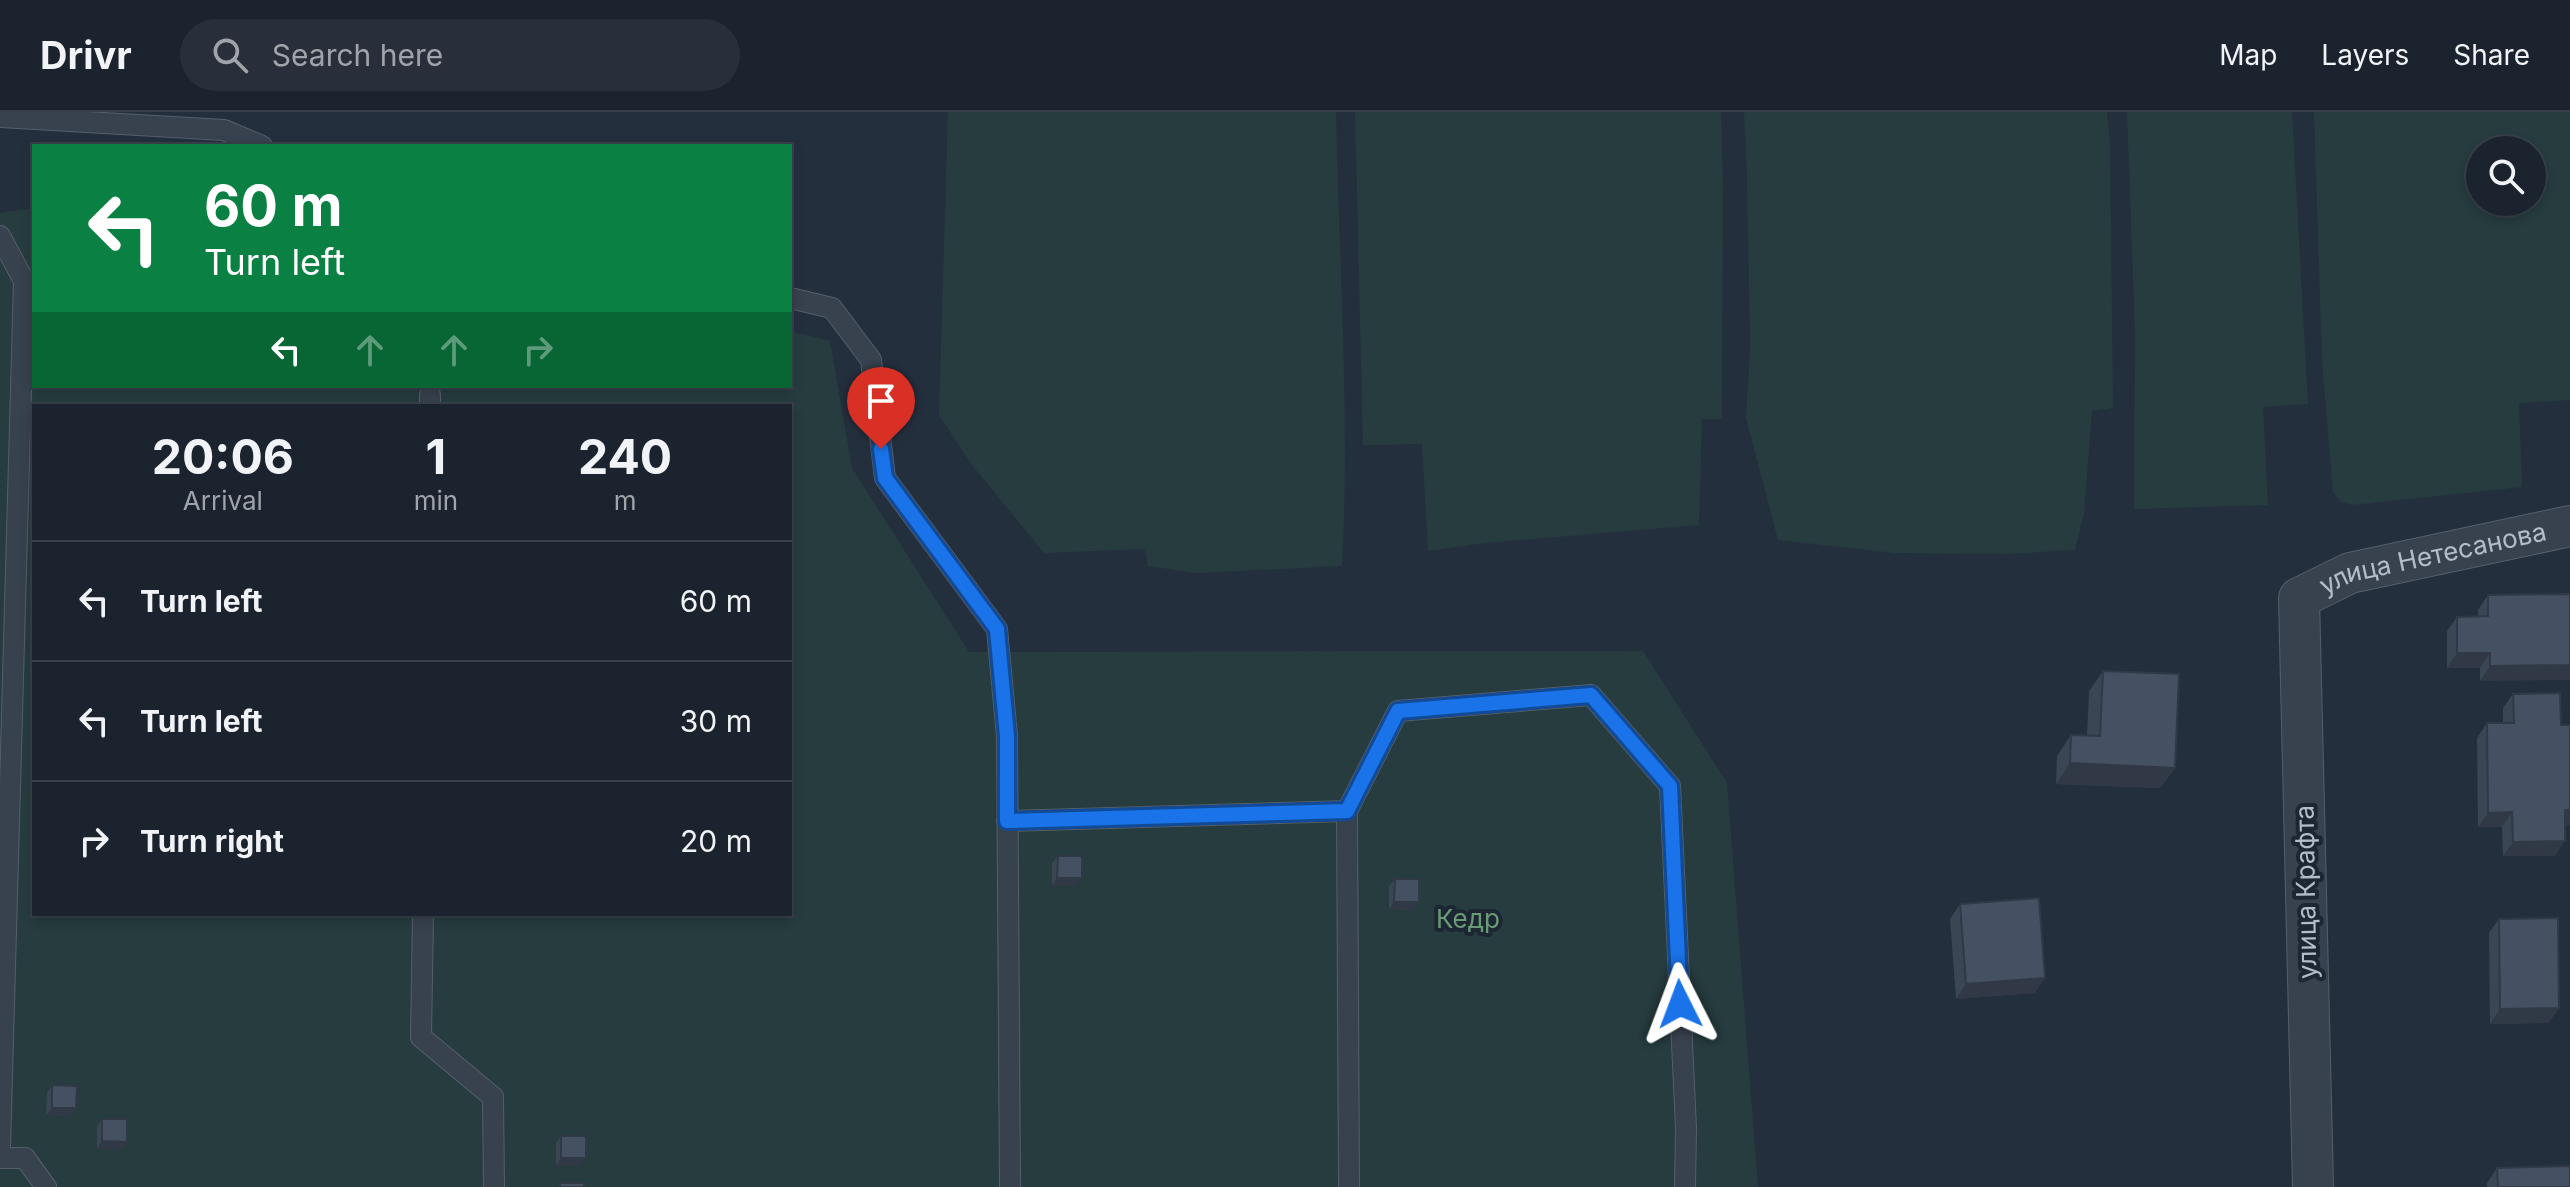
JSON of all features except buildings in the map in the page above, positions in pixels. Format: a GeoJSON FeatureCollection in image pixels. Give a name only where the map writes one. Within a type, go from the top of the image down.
{"type":"FeatureCollection","features":[{"type":"Feature","properties":{"kind":"street","name":"улица Нетесанова"},"geometry":{"type":"LineString","coordinates":[[2299,598],[2350,573],[2570,526]]}},
{"type":"Feature","properties":{"kind":"street","name":"улица Крафта"},"geometry":{"type":"LineString","coordinates":[[2299,598],[2313,1187]]}},
{"type":"Feature","properties":{"kind":"lane"},"geometry":{"type":"LineString","coordinates":[[0,117],[224,130],[257,144]]}},
{"type":"Feature","properties":{"kind":"lane"},"geometry":{"type":"LineString","coordinates":[[0,236],[24,281],[0,1147]]}},
{"type":"Feature","properties":{"kind":"lane"},"geometry":{"type":"LineString","coordinates":[[792,298],[832,308],[871,360],[885,478],[997,629],[1007,736],[1010,1187]]}},
{"type":"Feature","properties":{"kind":"lane"},"geometry":{"type":"LineString","coordinates":[[1349,1187],[1347,811],[1398,711],[1591,695],[1670,786],[1686,1128],[1685,1187]]}},
{"type":"Feature","properties":{"kind":"lane"},"geometry":{"type":"LineString","coordinates":[[1007,821],[1347,811]]}},
{"type":"Feature","properties":{"kind":"lane"},"geometry":{"type":"LineString","coordinates":[[423,916],[421,1037],[493,1097],[494,1187]]}},
{"type":"Feature","properties":{"kind":"lane"},"geometry":{"type":"LineString","coordinates":[[0,1158],[25,1158],[46,1187]]}},
{"type":"Feature","properties":{"kind":"green space"},"geometry":{"type":"Polygon","coordinates":[[[948,112],[1336,112],[1344,396],[1342,566],[1196,573],[1148,566],[1145,549],[1044,553],[972,465],[939,415],[948,112]]]}},
{"type":"Feature","properties":{"kind":"green space"},"geometry":{"type":"Polygon","coordinates":[[[1355,112],[1721,112],[1722,419],[1702,419],[1699,525],[1485,543],[1428,551],[1422,444],[1363,445],[1355,112]]]}},
{"type":"Feature","properties":{"kind":"green space"},"geometry":{"type":"Polygon","coordinates":[[[1744,112],[2107,112],[2113,408],[2092,411],[2084,513],[2075,550],[2008,554],[1895,553],[1778,540],[1746,418],[1750,347],[1744,112]]]}},
{"type":"Feature","properties":{"kind":"green space"},"geometry":{"type":"Polygon","coordinates":[[[2127,112],[2292,112],[2308,404],[2263,407],[2268,505],[2134,509],[2135,333],[2127,112]]]}},
{"type":"Feature","properties":{"kind":"green space"},"geometry":{"type":"Polygon","coordinates":[[[2314,112],[2570,112],[2570,400],[2519,403],[2522,487],[2352,505],[2341,502],[2333,492],[2322,361],[2314,112]]]}},
{"type":"Feature","properties":{"kind":"green space","name":"Кедр"},"geometry":{"type":"Polygon","coordinates":[[[32,208],[32,388],[792,388],[792,332],[830,341],[852,468],[969,652],[1643,651],[1727,783],[1758,1187],[0,1187],[0,213],[32,208]]]}},
{"type":"Feature","properties":{"kind":"route"},"geometry":{"type":"LineString","coordinates":[[881,449],[885,478],[997,629],[1007,736],[1007,821],[1347,811],[1398,711],[1591,695],[1670,786],[1680,1004]]}}]}
